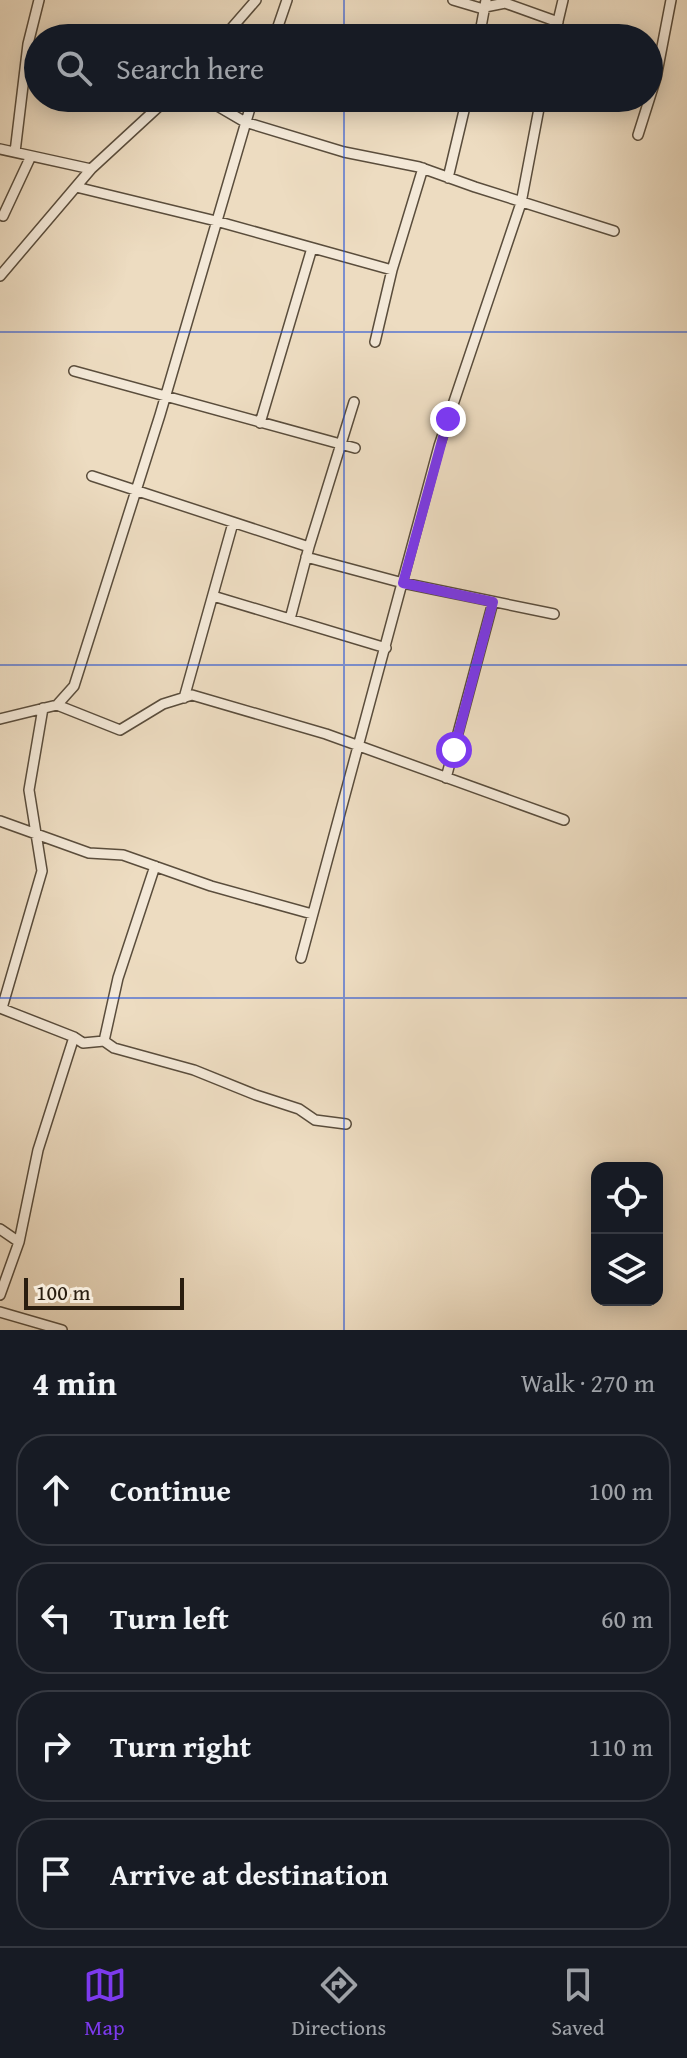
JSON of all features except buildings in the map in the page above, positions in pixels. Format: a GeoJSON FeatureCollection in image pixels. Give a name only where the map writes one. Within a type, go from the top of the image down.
{"type":"FeatureCollection","features":[{"type":"Feature","properties":{"kind":"street"},"geometry":{"type":"LineString","coordinates":[[36,24],[39,0]]}},
{"type":"Feature","properties":{"kind":"street"},"geometry":{"type":"LineString","coordinates":[[235,24],[256,0]]}},
{"type":"Feature","properties":{"kind":"street"},"geometry":{"type":"LineString","coordinates":[[279,24],[287,0]]}},
{"type":"Feature","properties":{"kind":"street"},"geometry":{"type":"LineString","coordinates":[[453,0],[480,8],[486,3],[505,3],[558,22],[563,0]]}},
{"type":"Feature","properties":{"kind":"street"},"geometry":{"type":"LineString","coordinates":[[663,42],[671,0]]}},
{"type":"Feature","properties":{"kind":"street"},"geometry":{"type":"LineString","coordinates":[[482,24],[486,3]]}},
{"type":"Feature","properties":{"kind":"street"},"geometry":{"type":"LineString","coordinates":[[15,152],[24,98]]}},
{"type":"Feature","properties":{"kind":"street"},"geometry":{"type":"LineString","coordinates":[[0,276],[91,169],[153,112]]}},
{"type":"Feature","properties":{"kind":"street"},"geometry":{"type":"LineString","coordinates":[[228,112],[245,122],[344,152],[423,168],[521,203],[614,231]]}},
{"type":"Feature","properties":{"kind":"street"},"geometry":{"type":"LineString","coordinates":[[57,705],[74,686],[166,397],[248,112]]}},
{"type":"Feature","properties":{"kind":"street"},"geometry":{"type":"LineString","coordinates":[[448,178],[464,112]]}},
{"type":"Feature","properties":{"kind":"street"},"geometry":{"type":"LineString","coordinates":[[301,958],[439,446],[521,203],[538,112]]}},
{"type":"Feature","properties":{"kind":"street"},"geometry":{"type":"LineString","coordinates":[[638,135],[645,112]]}},
{"type":"Feature","properties":{"kind":"street"},"geometry":{"type":"LineString","coordinates":[[0,149],[91,169]]}},
{"type":"Feature","properties":{"kind":"street"},"geometry":{"type":"LineString","coordinates":[[3,216],[31,156]]}},
{"type":"Feature","properties":{"kind":"street"},"geometry":{"type":"LineString","coordinates":[[375,342],[392,270],[423,168]]}},
{"type":"Feature","properties":{"kind":"street"},"geometry":{"type":"LineString","coordinates":[[76,187],[216,221],[392,270]]}},
{"type":"Feature","properties":{"kind":"street"},"geometry":{"type":"LineString","coordinates":[[260,423],[312,248]]}},
{"type":"Feature","properties":{"kind":"street"},"geometry":{"type":"LineString","coordinates":[[74,371],[355,448]]}},
{"type":"Feature","properties":{"kind":"street"},"geometry":{"type":"LineString","coordinates":[[290,619],[354,402]]}},
{"type":"Feature","properties":{"kind":"street"},"geometry":{"type":"LineString","coordinates":[[92,476],[403,583],[554,614]]}},
{"type":"Feature","properties":{"kind":"street"},"geometry":{"type":"LineString","coordinates":[[184,698],[233,523]]}},
{"type":"Feature","properties":{"kind":"street"},"geometry":{"type":"LineString","coordinates":[[213,596],[386,648]]}},
{"type":"Feature","properties":{"kind":"street"},"geometry":{"type":"LineString","coordinates":[[446,778],[493,602]]}},
{"type":"Feature","properties":{"kind":"street"},"geometry":{"type":"LineString","coordinates":[[0,719],[57,705],[120,730],[163,704],[192,695],[326,734],[564,820]]}},
{"type":"Feature","properties":{"kind":"street"},"geometry":{"type":"LineString","coordinates":[[43,708],[29,790],[42,871],[1,1008],[83,1043],[104,1041],[114,1048],[194,1070],[288,1105],[315,1120],[346,1124]]}},
{"type":"Feature","properties":{"kind":"street"},"geometry":{"type":"LineString","coordinates":[[0,821],[89,853],[123,855],[211,886],[312,914]]}},
{"type":"Feature","properties":{"kind":"street"},"geometry":{"type":"LineString","coordinates":[[104,1041],[118,978],[155,866]]}},
{"type":"Feature","properties":{"kind":"street"},"geometry":{"type":"LineString","coordinates":[[0,1295],[19,1242],[38,1150],[74,1037]]}},
{"type":"Feature","properties":{"kind":"street"},"geometry":{"type":"LineString","coordinates":[[0,1229],[19,1242]]}},
{"type":"Feature","properties":{"kind":"street"},"geometry":{"type":"LineString","coordinates":[[0,1312],[62,1330]]}},
{"type":"Feature","properties":{"kind":"route"},"geometry":{"type":"LineString","coordinates":[[448,419],[403,583],[493,602],[454,750]]}}]}
